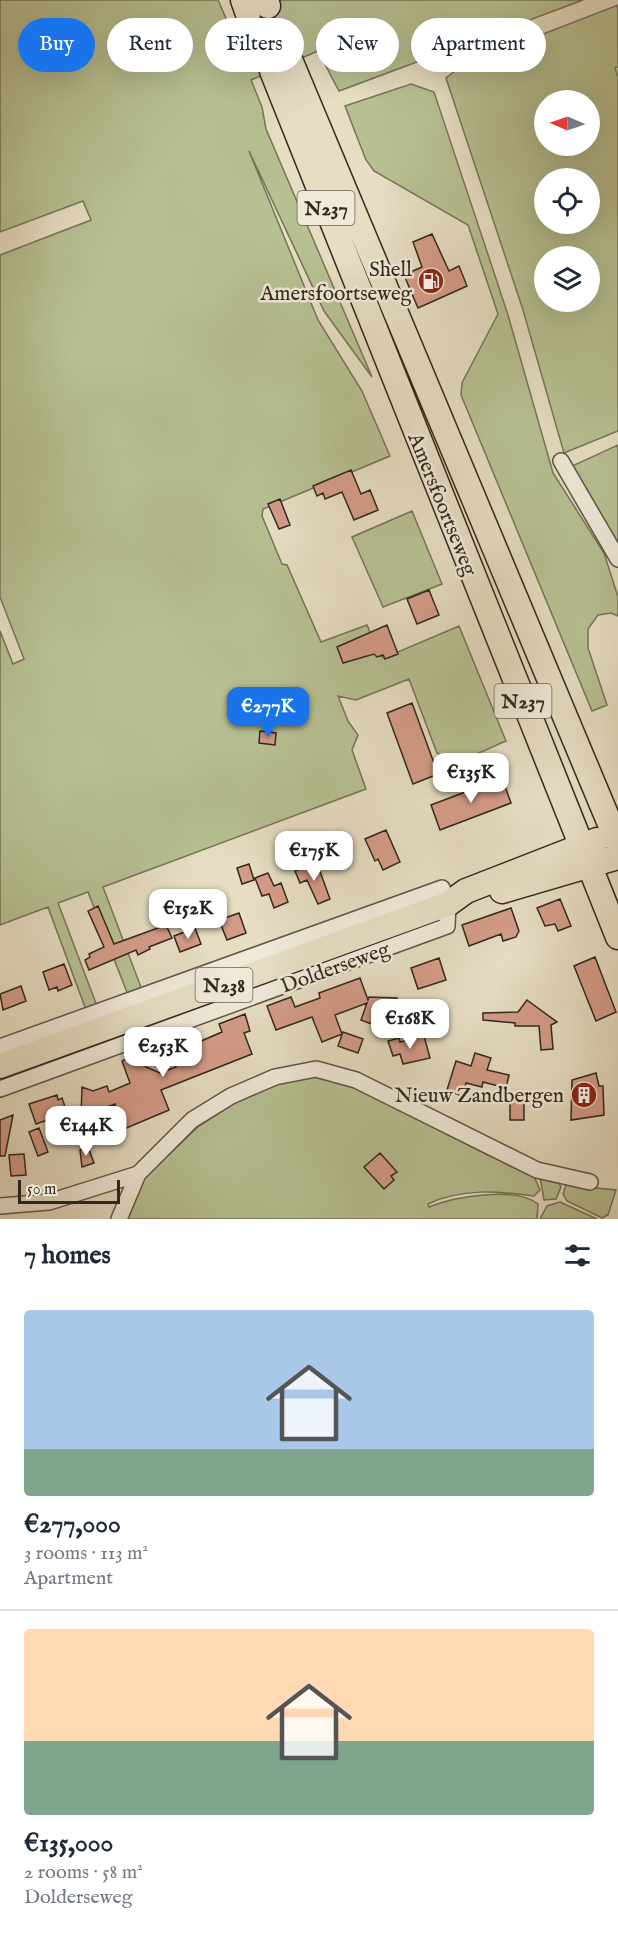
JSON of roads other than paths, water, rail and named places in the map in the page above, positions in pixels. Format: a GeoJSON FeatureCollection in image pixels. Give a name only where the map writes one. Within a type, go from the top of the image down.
{"type":"FeatureCollection","features":[{"type":"Feature","properties":{"kind":"main road","name":"Amersfoortseweg"},"geometry":{"type":"LineString","coordinates":[[617,842],[281,67],[618,937]]}},
{"type":"Feature","properties":{"kind":"main road","name":"N238"},"geometry":{"type":"LineString","coordinates":[[586,855],[617,842]]}},
{"type":"Feature","properties":{"kind":"main road","name":"Dolderseweg"},"geometry":{"type":"LineString","coordinates":[[0,1066],[448,904],[466,891],[586,855]]}},
{"type":"Feature","properties":{"kind":"street"},"geometry":{"type":"LineString","coordinates":[[561,461],[618,559]]}},
{"type":"Feature","properties":{"kind":"street","name":"Dolderseweg"},"geometry":{"type":"LineString","coordinates":[[0,1047],[442,888],[448,904],[447,926],[0,1089]]}},
{"type":"Feature","properties":{"kind":"street"},"geometry":{"type":"LineString","coordinates":[[119,1219],[138,1174],[192,1120],[231,1096],[275,1077],[316,1069],[356,1080],[537,1170],[590,1182]]}},
{"type":"Feature","properties":{"kind":"street"},"geometry":{"type":"LineString","coordinates":[[0,1206],[49,1202],[138,1174]]}},
{"type":"Feature","properties":{"kind":"tunnel"},"geometry":{"type":"LineString","coordinates":[[268,6],[273,18]]}},
{"type":"Feature","properties":{"kind":"tunnel"},"geometry":{"type":"LineString","coordinates":[[248,14],[250,18]]}},
{"type":"Feature","properties":{"kind":"place","name":"Shell Amersfoortseweg"},"geometry":{"type":"Point","coordinates":[431,281]}},
{"type":"Feature","properties":{"kind":"place","name":"Nieuw Zandbergen"},"geometry":{"type":"Point","coordinates":[584,1095]}}]}
